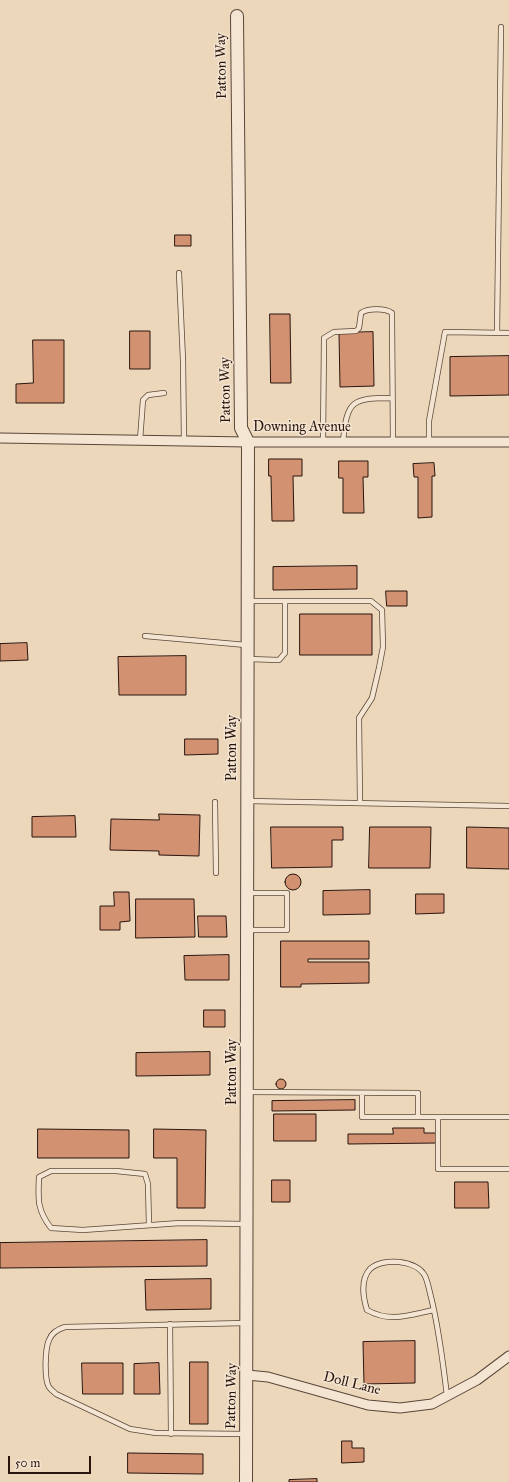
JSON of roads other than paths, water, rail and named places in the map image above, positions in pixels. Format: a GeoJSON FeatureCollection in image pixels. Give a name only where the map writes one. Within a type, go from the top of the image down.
{"type":"FeatureCollection","features":[{"type":"Feature","properties":{"kind":"street","name":"Patton Way"},"geometry":{"type":"LineString","coordinates":[[237,16],[241,428],[248,442],[248,1375],[246,1482]]}},
{"type":"Feature","properties":{"kind":"street","name":"Downing Avenue"},"geometry":{"type":"LineString","coordinates":[[0,438],[248,442],[509,442]]}},
{"type":"Feature","properties":{"kind":"street","name":"Doll Lane"},"geometry":{"type":"LineString","coordinates":[[248,1375],[268,1377],[374,1405],[400,1408],[432,1404],[477,1380],[509,1356]]}},
{"type":"Feature","properties":{"kind":"lane"},"geometry":{"type":"LineString","coordinates":[[497,333],[501,27]]}},
{"type":"Feature","properties":{"kind":"lane"},"geometry":{"type":"LineString","coordinates":[[179,273],[183,360],[184,441]]}},
{"type":"Feature","properties":{"kind":"lane"},"geometry":{"type":"LineString","coordinates":[[323,442],[324,338],[334,332],[356,331],[359,328],[361,313],[365,311],[387,310],[392,313],[393,442]]}},
{"type":"Feature","properties":{"kind":"lane"},"geometry":{"type":"LineString","coordinates":[[429,442],[429,421],[445,332],[509,333]]}},
{"type":"Feature","properties":{"kind":"lane"},"geometry":{"type":"LineString","coordinates":[[140,440],[143,400],[148,395],[164,393]]}},
{"type":"Feature","properties":{"kind":"lane"},"geometry":{"type":"LineString","coordinates":[[344,442],[345,419],[348,410],[357,402],[365,398],[392,398]]}},
{"type":"Feature","properties":{"kind":"lane"},"geometry":{"type":"LineString","coordinates":[[248,601],[371,601],[382,610],[383,647],[379,668],[372,698],[359,718],[360,803]]}},
{"type":"Feature","properties":{"kind":"lane"},"geometry":{"type":"LineString","coordinates":[[248,659],[280,660],[285,653],[285,601]]}},
{"type":"Feature","properties":{"kind":"lane"},"geometry":{"type":"LineString","coordinates":[[145,636],[248,645]]}},
{"type":"Feature","properties":{"kind":"lane"},"geometry":{"type":"LineString","coordinates":[[248,801],[509,806]]}},
{"type":"Feature","properties":{"kind":"lane"},"geometry":{"type":"LineString","coordinates":[[215,802],[216,873]]}},
{"type":"Feature","properties":{"kind":"lane"},"geometry":{"type":"LineString","coordinates":[[248,893],[287,894],[287,930],[248,930]]}},
{"type":"Feature","properties":{"kind":"lane"},"geometry":{"type":"LineString","coordinates":[[248,1092],[418,1093],[418,1117]]}},
{"type":"Feature","properties":{"kind":"lane"},"geometry":{"type":"LineString","coordinates":[[362,1093],[362,1117],[509,1117]]}},
{"type":"Feature","properties":{"kind":"lane"},"geometry":{"type":"LineString","coordinates":[[438,1117],[438,1169],[509,1169]]}},
{"type":"Feature","properties":{"kind":"lane"},"geometry":{"type":"LineString","coordinates":[[149,1225],[148,1184],[145,1174],[116,1171],[51,1171],[39,1177],[38,1195],[41,1216],[51,1228],[83,1230],[149,1225],[248,1224]]}},
{"type":"Feature","properties":{"kind":"lane"},"geometry":{"type":"LineString","coordinates":[[434,1310],[397,1318],[378,1316],[367,1310],[363,1296],[364,1281],[370,1269],[380,1263],[401,1262],[416,1266],[425,1276],[434,1310],[438,1326],[447,1396]]}},
{"type":"Feature","properties":{"kind":"lane"},"geometry":{"type":"LineString","coordinates":[[247,1434],[170,1434],[130,1429],[56,1394],[49,1387],[46,1379],[46,1351],[49,1340],[56,1331],[65,1326],[248,1323]]}},
{"type":"Feature","properties":{"kind":"lane"},"geometry":{"type":"LineString","coordinates":[[170,1324],[170,1434]]}}]}
